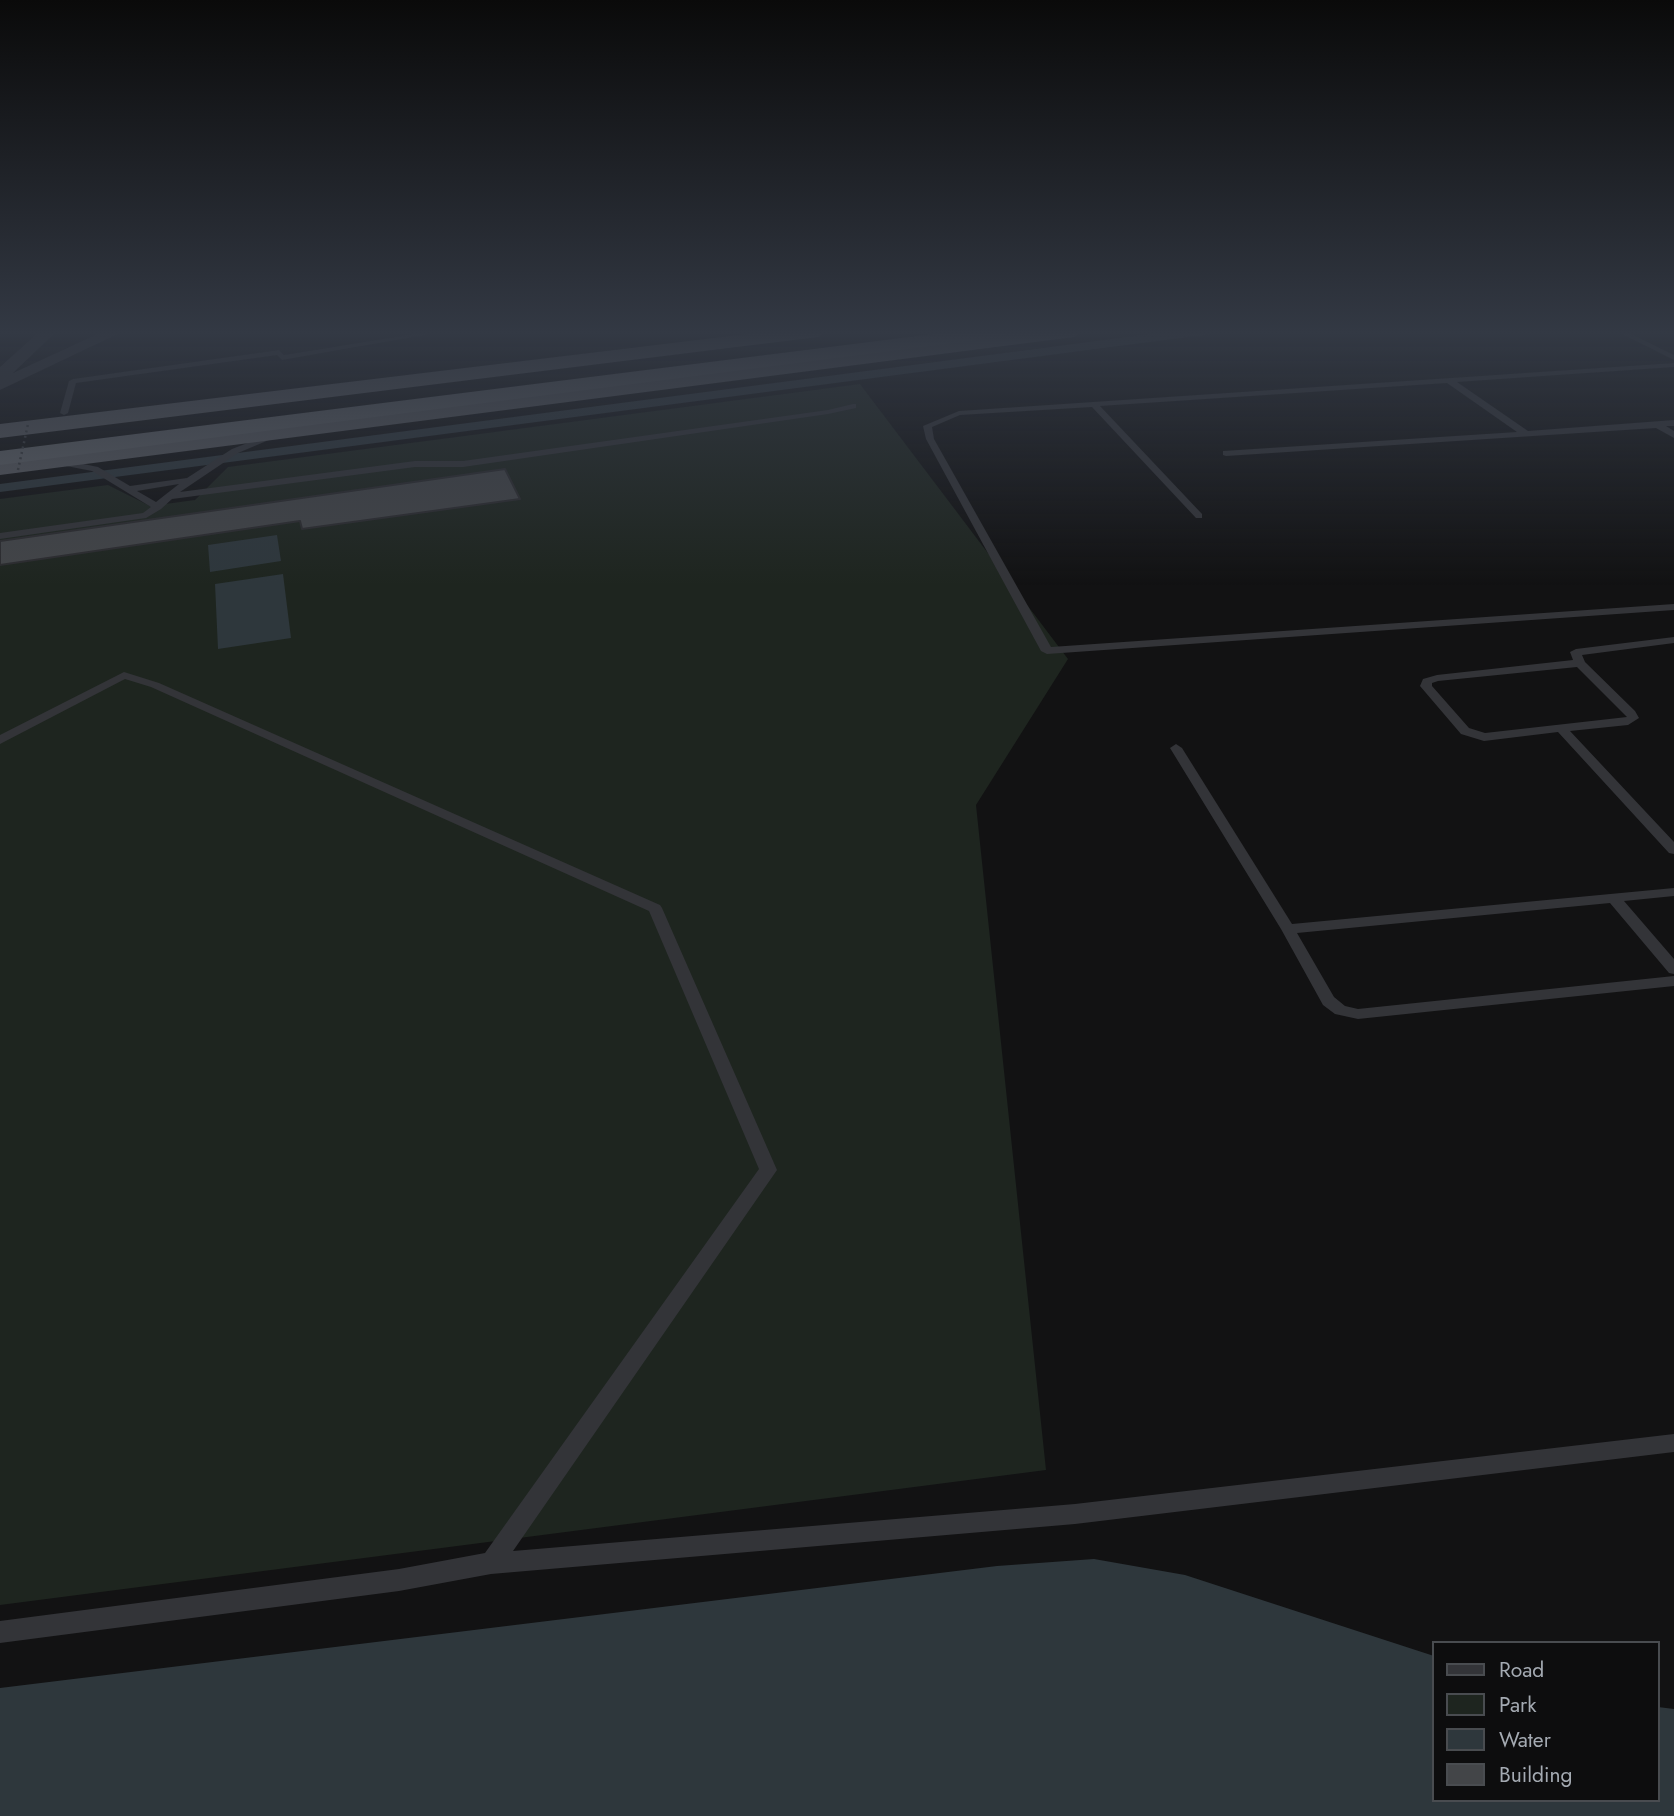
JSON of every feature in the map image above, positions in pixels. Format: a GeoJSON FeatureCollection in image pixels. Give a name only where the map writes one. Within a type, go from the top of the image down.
{"type":"FeatureCollection","features":[{"type":"Feature","properties":{"kind":"highway"},"geometry":{"type":"LineString","coordinates":[[0,431],[125,416]]}},
{"type":"Feature","properties":{"kind":"highway"},"geometry":{"type":"LineString","coordinates":[[0,438],[182,416]]}},
{"type":"Feature","properties":{"kind":"highway"},"geometry":{"type":"LineString","coordinates":[[6,465],[367,416]]}},
{"type":"Feature","properties":{"kind":"highway"},"geometry":{"type":"LineString","coordinates":[[6,465],[407,416]]}},
{"type":"Feature","properties":{"kind":"lane"},"geometry":{"type":"LineString","coordinates":[[172,496],[415,464],[476,462],[802,416]]}},
{"type":"Feature","properties":{"kind":"lane"},"geometry":{"type":"LineString","coordinates":[[952,416],[927,426],[930,439],[1047,651],[1674,607]]}},
{"type":"Feature","properties":{"kind":"lane"},"geometry":{"type":"LineString","coordinates":[[1105,416],[1199,516]]}},
{"type":"Feature","properties":{"kind":"lane"},"geometry":{"type":"LineString","coordinates":[[1500,416],[1525,433]]}},
{"type":"Feature","properties":{"kind":"lane"},"geometry":{"type":"LineString","coordinates":[[1226,453],[1674,423]]}},
{"type":"Feature","properties":{"kind":"lane"},"geometry":{"type":"LineString","coordinates":[[1658,425],[1674,435]]}},
{"type":"Feature","properties":{"kind":"lane"},"geometry":{"type":"LineString","coordinates":[[0,536],[146,515],[191,479],[235,451],[287,431]]}},
{"type":"Feature","properties":{"kind":"lane"},"geometry":{"type":"LineString","coordinates":[[52,461],[95,469],[158,507]]}},
{"type":"Feature","properties":{"kind":"lane"},"geometry":{"type":"LineString","coordinates":[[129,489],[191,479]]}},
{"type":"Feature","properties":{"kind":"lane"},"geometry":{"type":"LineString","coordinates":[[1580,663],[1437,678],[1427,681],[1426,686],[1465,731],[1483,737],[1633,718],[1575,655],[1580,650],[1674,640]]}},
{"type":"Feature","properties":{"kind":"lane"},"geometry":{"type":"LineString","coordinates":[[0,740],[124,675],[155,685],[655,908],[768,1170],[491,1563]]}},
{"type":"Feature","properties":{"kind":"lane"},"geometry":{"type":"LineString","coordinates":[[1561,729],[1674,850]]}},
{"type":"Feature","properties":{"kind":"lane"},"geometry":{"type":"LineString","coordinates":[[1177,748],[1288,929],[1328,1001],[1340,1010],[1358,1014],[1674,981]]}},
{"type":"Feature","properties":{"kind":"lane"},"geometry":{"type":"LineString","coordinates":[[1288,929],[1674,892]]}},
{"type":"Feature","properties":{"kind":"lane"},"geometry":{"type":"LineString","coordinates":[[1615,899],[1674,969]]}},
{"type":"Feature","properties":{"kind":"lane"},"geometry":{"type":"LineString","coordinates":[[0,1632],[399,1580],[491,1563],[1075,1514],[1674,1443]]}},
{"type":"Feature","properties":{"kind":"path"},"geometry":{"type":"LineString","coordinates":[[6,465],[28,424]]}},
{"type":"Feature","properties":{"kind":"green space"},"geometry":{"type":"Polygon","coordinates":[[[618,416],[884,416],[1068,659],[976,805],[1046,1470],[0,1605],[0,499],[108,485],[150,506],[195,500],[228,467],[618,416]]]}},
{"type":"Feature","properties":{"kind":"water"},"geometry":{"type":"Polygon","coordinates":[[[523,416],[584,416],[0,492],[0,484],[523,416]]]}},
{"type":"Feature","properties":{"kind":"water"},"geometry":{"type":"Polygon","coordinates":[[[277,535],[281,561],[210,572],[208,545],[277,535]]]}},
{"type":"Feature","properties":{"kind":"water"},"geometry":{"type":"Polygon","coordinates":[[[283,574],[291,638],[218,649],[215,584],[283,574]]]}},
{"type":"Feature","properties":{"kind":"water"},"geometry":{"type":"Polygon","coordinates":[[[1094,1559],[1185,1575],[1432,1655],[1432,1802],[1660,1802],[1660,1707],[1674,1709],[1674,1816],[0,1816],[0,1688],[997,1566],[1094,1559]]]}},
{"type":"Feature","properties":{"kind":"building"},"geometry":{"type":"Polygon","coordinates":[[[505,469],[520,499],[302,529],[300,521],[0,565],[0,541],[505,469]]]}}]}
